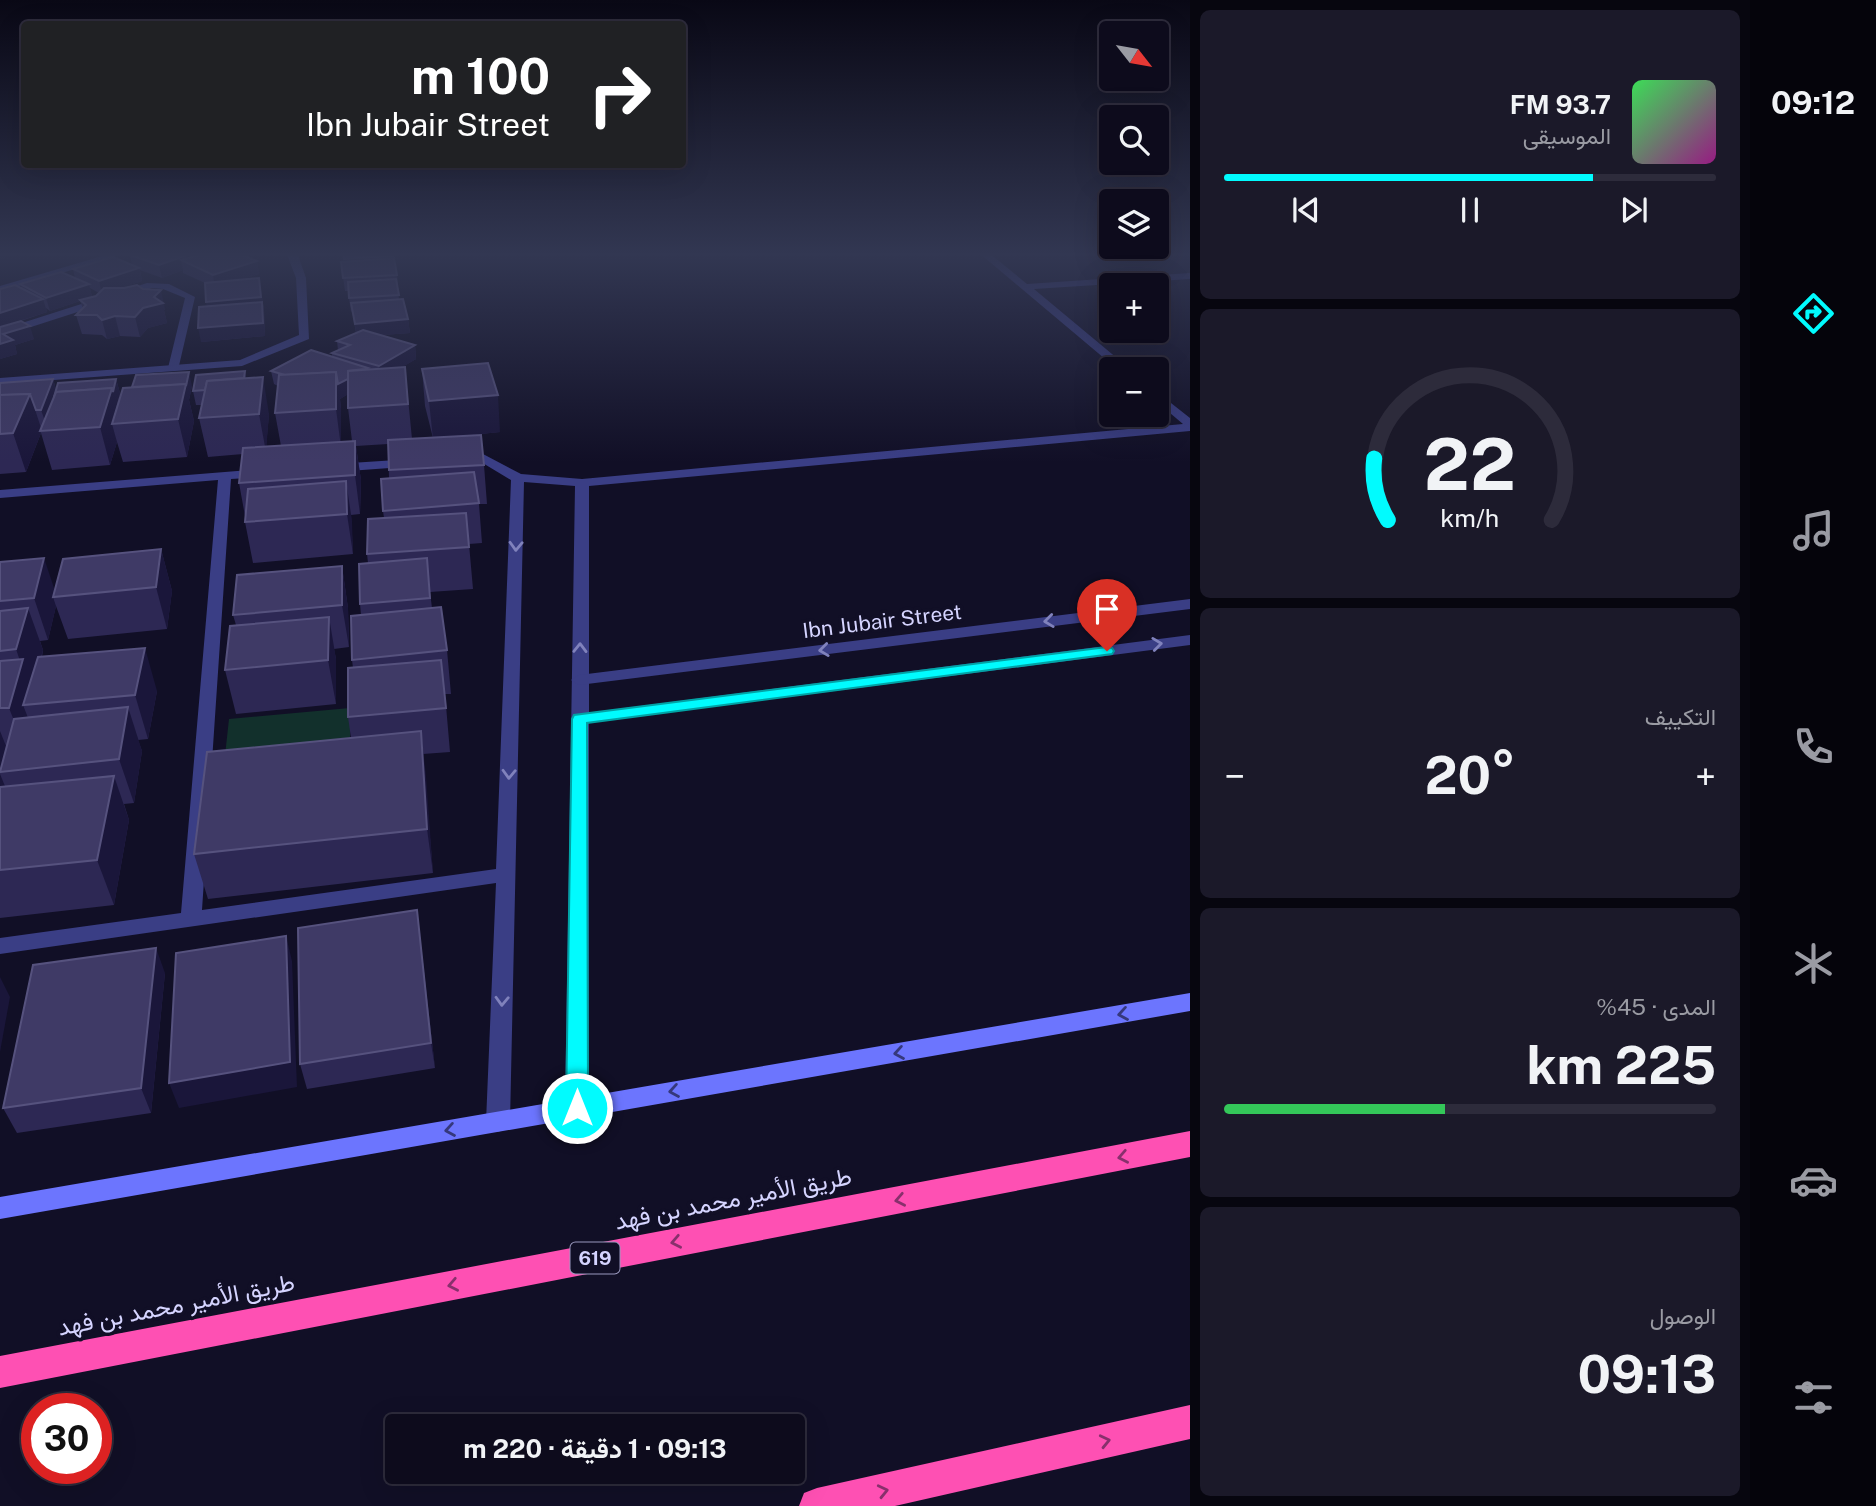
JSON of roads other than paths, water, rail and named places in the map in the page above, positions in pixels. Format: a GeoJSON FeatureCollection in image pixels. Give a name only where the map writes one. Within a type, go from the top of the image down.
{"type":"FeatureCollection","features":[{"type":"Feature","properties":{"kind":"highway","name":"طريق الأمير محمد بن فهد"},"geometry":{"type":"LineString","coordinates":[[0,1371],[1190,1144]]}},
{"type":"Feature","properties":{"kind":"highway"},"geometry":{"type":"LineString","coordinates":[[817,1506],[1190,1422]]}},
{"type":"Feature","properties":{"kind":"main road"},"geometry":{"type":"LineString","coordinates":[[0,1208],[1190,1002]]}},
{"type":"Feature","properties":{"kind":"street"},"geometry":{"type":"LineString","coordinates":[[0,334],[36,322]]}},
{"type":"Feature","properties":{"kind":"street"},"geometry":{"type":"LineString","coordinates":[[174,368],[184,322]]}},
{"type":"Feature","properties":{"kind":"street"},"geometry":{"type":"LineString","coordinates":[[0,381],[242,363],[305,337],[304,322]]}},
{"type":"Feature","properties":{"kind":"street"},"geometry":{"type":"LineString","coordinates":[[1068,322],[1110,357]]}},
{"type":"Feature","properties":{"kind":"street"},"geometry":{"type":"LineString","coordinates":[[1169,408],[1190,426]]}},
{"type":"Feature","properties":{"kind":"street"},"geometry":{"type":"LineString","coordinates":[[320,469],[483,458],[518,478],[582,483],[1190,426]]}},
{"type":"Feature","properties":{"kind":"street"},"geometry":{"type":"LineString","coordinates":[[0,494],[279,472]]}},
{"type":"Feature","properties":{"kind":"street"},"geometry":{"type":"LineString","coordinates":[[191,919],[225,476]]}},
{"type":"Feature","properties":{"kind":"street"},"geometry":{"type":"LineString","coordinates":[[498,1122],[518,478]]}},
{"type":"Feature","properties":{"kind":"street"},"geometry":{"type":"LineString","coordinates":[[577,1108],[582,483]]}},
{"type":"Feature","properties":{"kind":"street","name":"Ibn Jubair Street"},"geometry":{"type":"LineString","coordinates":[[579,680],[1190,604]]}},
{"type":"Feature","properties":{"kind":"street"},"geometry":{"type":"LineString","coordinates":[[579,719],[1190,640]]}},
{"type":"Feature","properties":{"kind":"street"},"geometry":{"type":"LineString","coordinates":[[0,946],[506,875]]}}]}
